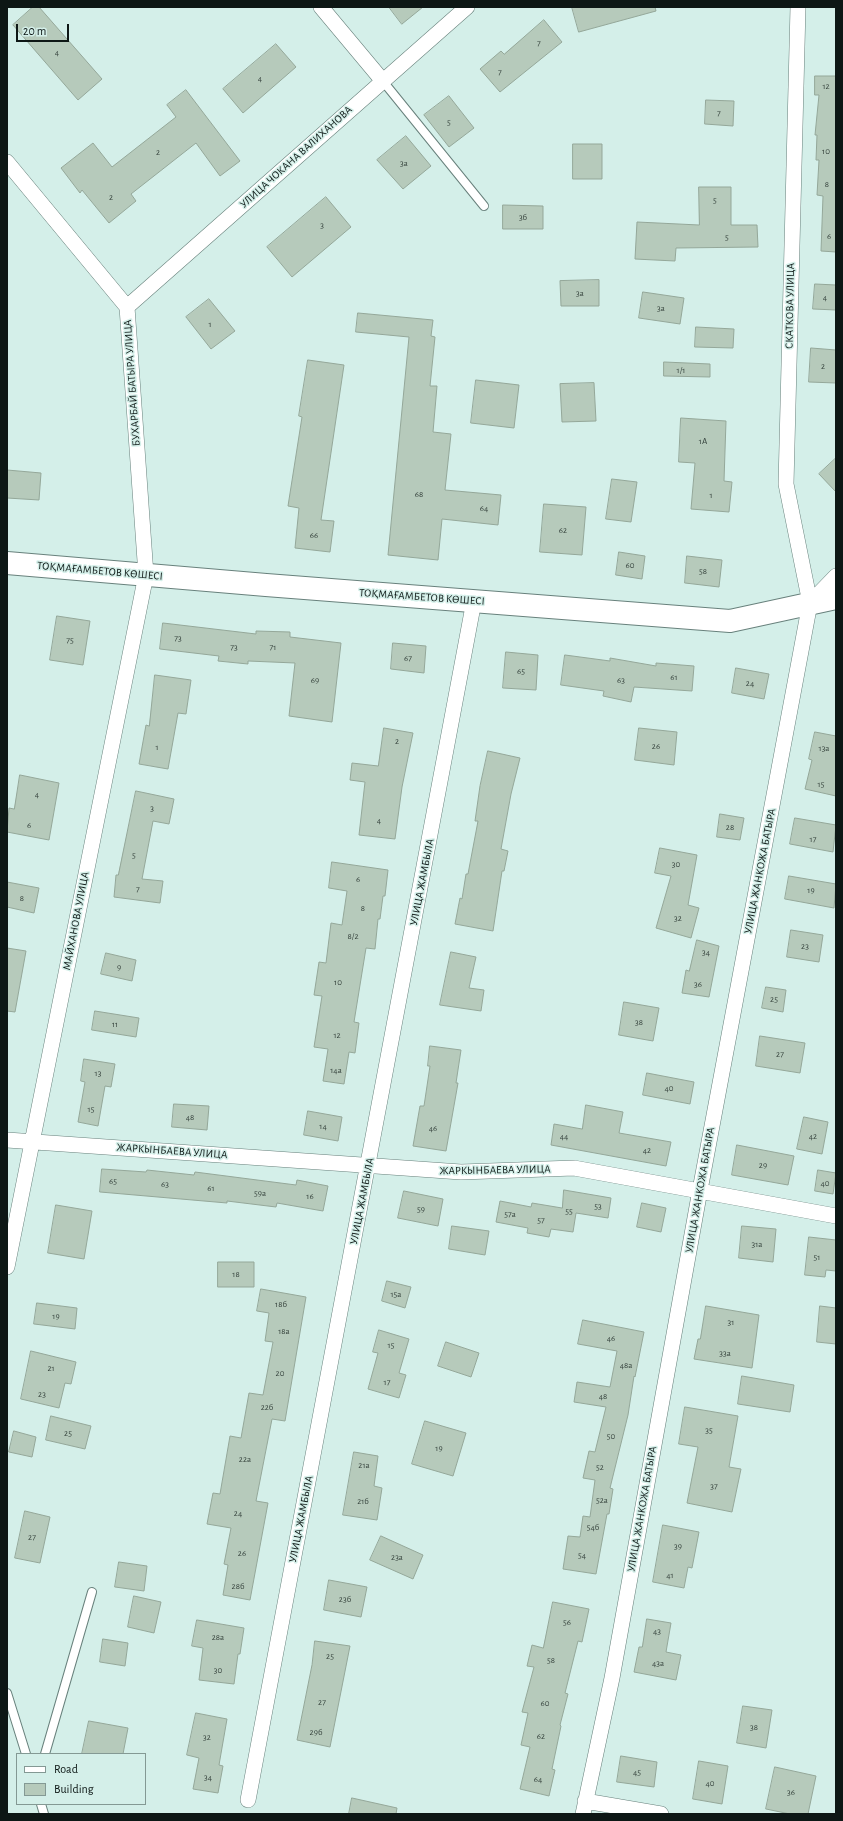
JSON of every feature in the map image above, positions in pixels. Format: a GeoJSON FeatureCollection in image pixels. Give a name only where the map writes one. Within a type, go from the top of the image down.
{"type":"FeatureCollection","features":[{"type":"Feature","properties":{"kind":"street"},"geometry":{"type":"LineString","coordinates":[[321,7],[382,80]]}},
{"type":"Feature","properties":{"kind":"street","name":"УЛИЦА ЧОКАНА ВАЛИХАНОВА"},"geometry":{"type":"LineString","coordinates":[[127,307],[382,80],[467,7]]}},
{"type":"Feature","properties":{"kind":"street","name":"СКАТКОВА УЛИЦА"},"geometry":{"type":"LineString","coordinates":[[798,7],[786,484],[810,603]]}},
{"type":"Feature","properties":{"kind":"street","name":"БУХАРБАЙ БАТЫРА УЛИЦА"},"geometry":{"type":"LineString","coordinates":[[7,162],[127,307],[146,575]]}},
{"type":"Feature","properties":{"kind":"street","name":"ТОҚМАҒАМБЕТОВ КӨШЕСІ"},"geometry":{"type":"LineString","coordinates":[[7,564],[730,621],[836,598]]}},
{"type":"Feature","properties":{"kind":"street","name":"МАЙХАНОВА УЛИЦА"},"geometry":{"type":"LineString","coordinates":[[7,1267],[146,575]]}},
{"type":"Feature","properties":{"kind":"street"},"geometry":{"type":"LineString","coordinates":[[810,603],[836,576]]}},
{"type":"Feature","properties":{"kind":"street","name":"УЛИЦА ЖАМБЫЛА"},"geometry":{"type":"LineString","coordinates":[[248,1800],[369,1166],[474,602]]}},
{"type":"Feature","properties":{"kind":"street","name":"УЛИЦА ЖАНКОЖА БАТЫРА"},"geometry":{"type":"LineString","coordinates":[[584,1807],[612,1678],[700,1190],[810,603]]}},
{"type":"Feature","properties":{"kind":"street","name":"ЖАРКЫНБАЕВА УЛИЦА"},"geometry":{"type":"LineString","coordinates":[[7,1140],[461,1172],[574,1168],[836,1216]]}},
{"type":"Feature","properties":{"kind":"street"},"geometry":{"type":"LineString","coordinates":[[584,1807],[661,1814]]}},
{"type":"Feature","properties":{"kind":"lane"},"geometry":{"type":"LineString","coordinates":[[382,80],[484,206]]}},
{"type":"Feature","properties":{"kind":"lane"},"geometry":{"type":"LineString","coordinates":[[45,1753],[92,1592]]}},
{"type":"Feature","properties":{"kind":"lane"},"geometry":{"type":"LineString","coordinates":[[7,1693],[26,1753]]}},
{"type":"Feature","properties":{"kind":"building"},"geometry":{"type":"Polygon","coordinates":[[[33,7],[39,7],[102,79],[78,100],[13,25],[33,7]]]}},
{"type":"Feature","properties":{"kind":"building"},"geometry":{"type":"Polygon","coordinates":[[[389,7],[423,7],[402,24],[389,7]]]}},
{"type":"Feature","properties":{"kind":"building"},"geometry":{"type":"Polygon","coordinates":[[[572,7],[655,7],[656,11],[579,32],[572,7]]]}},
{"type":"Feature","properties":{"kind":"building"},"geometry":{"type":"Polygon","coordinates":[[[544,20],[562,42],[500,92],[480,69],[501,51],[504,54],[544,20]]]}},
{"type":"Feature","properties":{"kind":"building"},"geometry":{"type":"Polygon","coordinates":[[[276,44],[296,67],[243,113],[223,89],[276,44]]]}},
{"type":"Feature","properties":{"kind":"building"},"geometry":{"type":"Polygon","coordinates":[[[815,76],[836,76],[836,252],[821,251],[823,196],[817,195],[819,160],[816,160],[817,135],[815,135],[819,95],[815,95],[815,76]]]}},
{"type":"Feature","properties":{"kind":"building"},"geometry":{"type":"Polygon","coordinates":[[[186,90],[240,161],[220,176],[196,143],[131,194],[136,201],[109,223],[82,190],[80,193],[61,168],[93,143],[112,167],[176,117],[167,105],[186,90]]]}},
{"type":"Feature","properties":{"kind":"building"},"geometry":{"type":"Polygon","coordinates":[[[449,96],[474,128],[449,147],[424,115],[449,96]]]}},
{"type":"Feature","properties":{"kind":"building"},"geometry":{"type":"Polygon","coordinates":[[[706,100],[734,101],[733,126],[705,124],[706,100]]]}},
{"type":"Feature","properties":{"kind":"building"},"geometry":{"type":"Polygon","coordinates":[[[406,136],[431,166],[403,189],[377,160],[406,136]]]}},
{"type":"Feature","properties":{"kind":"building"},"geometry":{"type":"Polygon","coordinates":[[[573,144],[602,144],[602,179],[573,179],[573,144]]]}},
{"type":"Feature","properties":{"kind":"building"},"geometry":{"type":"Polygon","coordinates":[[[699,187],[731,187],[731,225],[757,225],[758,247],[676,248],[675,261],[635,259],[637,222],[699,225],[699,187]]]}},
{"type":"Feature","properties":{"kind":"building"},"geometry":{"type":"Polygon","coordinates":[[[326,197],[351,227],[292,277],[267,247],[326,197]]]}},
{"type":"Feature","properties":{"kind":"building"},"geometry":{"type":"Polygon","coordinates":[[[503,205],[543,206],[543,229],[503,229],[503,205]]]}},
{"type":"Feature","properties":{"kind":"building"},"geometry":{"type":"Polygon","coordinates":[[[599,280],[599,306],[561,306],[560,281],[599,280]]]}},
{"type":"Feature","properties":{"kind":"building"},"geometry":{"type":"Polygon","coordinates":[[[815,284],[836,285],[836,310],[813,309],[815,284]]]}},
{"type":"Feature","properties":{"kind":"building"},"geometry":{"type":"Polygon","coordinates":[[[643,292],[684,298],[680,324],[639,318],[643,292]]]}},
{"type":"Feature","properties":{"kind":"building"},"geometry":{"type":"Polygon","coordinates":[[[209,299],[235,331],[211,349],[186,317],[209,299]]]}},
{"type":"Feature","properties":{"kind":"building"},"geometry":{"type":"Polygon","coordinates":[[[358,313],[433,320],[431,336],[435,337],[430,386],[437,386],[433,432],[451,434],[445,490],[501,495],[498,525],[442,519],[438,560],[388,555],[409,337],[356,332],[358,313]]]}},
{"type":"Feature","properties":{"kind":"building"},"geometry":{"type":"Polygon","coordinates":[[[696,327],[734,329],[733,348],[695,347],[696,327]]]}},
{"type":"Feature","properties":{"kind":"building"},"geometry":{"type":"Polygon","coordinates":[[[811,348],[836,350],[836,383],[809,382],[811,348]]]}},
{"type":"Feature","properties":{"kind":"building"},"geometry":{"type":"Polygon","coordinates":[[[308,360],[344,365],[321,520],[334,521],[330,552],[295,548],[299,508],[288,506],[302,417],[299,416],[308,360]]]}},
{"type":"Feature","properties":{"kind":"building"},"geometry":{"type":"Polygon","coordinates":[[[664,362],[710,364],[710,377],[664,376],[664,362]]]}},
{"type":"Feature","properties":{"kind":"building"},"geometry":{"type":"Polygon","coordinates":[[[476,380],[519,385],[514,428],[471,423],[476,380]]]}},
{"type":"Feature","properties":{"kind":"building"},"geometry":{"type":"Polygon","coordinates":[[[594,383],[596,421],[562,422],[560,384],[594,383]]]}},
{"type":"Feature","properties":{"kind":"building"},"geometry":{"type":"Polygon","coordinates":[[[681,418],[726,421],[724,481],[732,482],[729,512],[691,509],[695,463],[679,462],[681,418]]]}},
{"type":"Feature","properties":{"kind":"building"},"geometry":{"type":"Polygon","coordinates":[[[836,458],[836,492],[819,474],[836,458]]]}},
{"type":"Feature","properties":{"kind":"building"},"geometry":{"type":"Polygon","coordinates":[[[7,470],[41,473],[39,500],[7,498],[7,470]]]}},
{"type":"Feature","properties":{"kind":"building"},"geometry":{"type":"Polygon","coordinates":[[[612,479],[637,482],[631,522],[606,519],[612,479]]]}},
{"type":"Feature","properties":{"kind":"building"},"geometry":{"type":"Polygon","coordinates":[[[544,504],[586,507],[582,555],[540,552],[544,504]]]}},
{"type":"Feature","properties":{"kind":"building"},"geometry":{"type":"Polygon","coordinates":[[[619,552],[645,556],[642,579],[616,575],[619,552]]]}},
{"type":"Feature","properties":{"kind":"building"},"geometry":{"type":"Polygon","coordinates":[[[687,556],[722,560],[719,587],[685,583],[687,556]]]}},
{"type":"Feature","properties":{"kind":"building"},"geometry":{"type":"Polygon","coordinates":[[[57,616],[90,621],[83,665],[50,660],[57,616]]]}},
{"type":"Feature","properties":{"kind":"building"},"geometry":{"type":"Polygon","coordinates":[[[163,623],[256,634],[256,631],[290,632],[290,637],[341,643],[332,722],[289,716],[295,663],[248,661],[248,664],[218,661],[219,656],[160,649],[163,623]]]}},
{"type":"Feature","properties":{"kind":"building"},"geometry":{"type":"Polygon","coordinates":[[[393,643],[426,646],[424,673],[391,669],[393,643]]]}},
{"type":"Feature","properties":{"kind":"building"},"geometry":{"type":"Polygon","coordinates":[[[506,652],[538,655],[536,690],[503,688],[506,652]]]}},
{"type":"Feature","properties":{"kind":"building"},"geometry":{"type":"Polygon","coordinates":[[[565,655],[610,661],[610,658],[656,666],[656,663],[694,666],[692,691],[634,687],[631,702],[603,696],[604,691],[561,685],[565,655]]]}},
{"type":"Feature","properties":{"kind":"building"},"geometry":{"type":"Polygon","coordinates":[[[736,668],[769,674],[764,699],[732,693],[736,668]]]}},
{"type":"Feature","properties":{"kind":"building"},"geometry":{"type":"Polygon","coordinates":[[[155,675],[191,680],[186,714],[178,713],[168,769],[139,764],[146,725],[149,726],[155,675]]]}},
{"type":"Feature","properties":{"kind":"building"},"geometry":{"type":"Polygon","coordinates":[[[384,728],[413,733],[402,787],[395,839],[359,835],[365,782],[350,780],[352,763],[378,766],[384,728]]]}},
{"type":"Feature","properties":{"kind":"building"},"geometry":{"type":"Polygon","coordinates":[[[639,728],[677,732],[674,765],[635,760],[639,728]]]}},
{"type":"Feature","properties":{"kind":"building"},"geometry":{"type":"Polygon","coordinates":[[[815,732],[836,736],[836,796],[805,789],[812,760],[809,759],[815,732]]]}},
{"type":"Feature","properties":{"kind":"building"},"geometry":{"type":"Polygon","coordinates":[[[488,751],[520,758],[511,794],[501,849],[508,851],[504,871],[502,871],[493,931],[455,924],[460,898],[462,899],[466,874],[468,874],[478,821],[475,821],[480,786],[488,751]]]}},
{"type":"Feature","properties":{"kind":"building"},"geometry":{"type":"Polygon","coordinates":[[[20,775],[59,783],[49,840],[7,832],[9,808],[14,809],[20,775]]]}},
{"type":"Feature","properties":{"kind":"building"},"geometry":{"type":"Polygon","coordinates":[[[136,791],[174,799],[169,824],[153,821],[142,879],[163,881],[160,903],[114,897],[116,875],[118,875],[136,791]]]}},
{"type":"Feature","properties":{"kind":"building"},"geometry":{"type":"Polygon","coordinates":[[[720,814],[744,818],[740,840],[717,837],[720,814]]]}},
{"type":"Feature","properties":{"kind":"building"},"geometry":{"type":"Polygon","coordinates":[[[795,818],[836,825],[833,852],[790,844],[795,818]]]}},
{"type":"Feature","properties":{"kind":"building"},"geometry":{"type":"Polygon","coordinates":[[[660,848],[697,855],[688,905],[699,908],[691,938],[656,928],[671,876],[655,873],[660,848]]]}},
{"type":"Feature","properties":{"kind":"building"},"geometry":{"type":"Polygon","coordinates":[[[332,862],[388,870],[385,896],[383,896],[380,919],[378,919],[375,949],[366,948],[354,1022],[359,1023],[355,1053],[349,1052],[344,1084],[323,1081],[328,1049],[314,1047],[322,996],[314,995],[319,962],[326,963],[331,923],[342,925],[347,891],[329,888],[332,862]]]}},
{"type":"Feature","properties":{"kind":"building"},"geometry":{"type":"Polygon","coordinates":[[[789,876],[836,884],[834,908],[785,899],[789,876]]]}},
{"type":"Feature","properties":{"kind":"building"},"geometry":{"type":"Polygon","coordinates":[[[7,882],[39,888],[34,913],[7,907],[7,882]]]}},
{"type":"Feature","properties":{"kind":"building"},"geometry":{"type":"Polygon","coordinates":[[[791,930],[823,935],[819,962],[787,957],[791,930]]]}},
{"type":"Feature","properties":{"kind":"building"},"geometry":{"type":"Polygon","coordinates":[[[697,940],[719,946],[709,997],[682,993],[686,970],[689,971],[697,940]]]}},
{"type":"Feature","properties":{"kind":"building"},"geometry":{"type":"Polygon","coordinates":[[[7,948],[26,951],[15,1012],[7,1011],[7,948]]]}},
{"type":"Feature","properties":{"kind":"building"},"geometry":{"type":"Polygon","coordinates":[[[451,952],[476,957],[469,988],[484,990],[481,1011],[440,1005],[451,952]]]}},
{"type":"Feature","properties":{"kind":"building"},"geometry":{"type":"Polygon","coordinates":[[[106,953],[136,960],[132,981],[101,974],[106,953]]]}},
{"type":"Feature","properties":{"kind":"building"},"geometry":{"type":"Polygon","coordinates":[[[766,987],[786,990],[783,1012],[762,1008],[766,987]]]}},
{"type":"Feature","properties":{"kind":"building"},"geometry":{"type":"Polygon","coordinates":[[[624,1002],[659,1008],[653,1041],[619,1035],[624,1002]]]}},
{"type":"Feature","properties":{"kind":"building"},"geometry":{"type":"Polygon","coordinates":[[[95,1011],[139,1018],[136,1037],[92,1030],[95,1011]]]}},
{"type":"Feature","properties":{"kind":"building"},"geometry":{"type":"Polygon","coordinates":[[[760,1036],[805,1043],[800,1073],[756,1066],[760,1036]]]}},
{"type":"Feature","properties":{"kind":"building"},"geometry":{"type":"Polygon","coordinates":[[[430,1046],[461,1050],[456,1083],[458,1083],[446,1151],[413,1146],[420,1106],[424,1106],[430,1066],[428,1066],[430,1046]]]}},
{"type":"Feature","properties":{"kind":"building"},"geometry":{"type":"Polygon","coordinates":[[[84,1059],[115,1064],[111,1087],[105,1086],[98,1126],[78,1122],[85,1082],[81,1081],[84,1059]]]}},
{"type":"Feature","properties":{"kind":"building"},"geometry":{"type":"Polygon","coordinates":[[[647,1073],[694,1082],[690,1104],[643,1095],[647,1073]]]}},
{"type":"Feature","properties":{"kind":"building"},"geometry":{"type":"Polygon","coordinates":[[[174,1104],[209,1106],[207,1130],[172,1127],[174,1104]]]}},
{"type":"Feature","properties":{"kind":"building"},"geometry":{"type":"Polygon","coordinates":[[[586,1105],[623,1112],[619,1133],[671,1142],[666,1166],[551,1145],[554,1124],[582,1129],[586,1105]]]}},
{"type":"Feature","properties":{"kind":"building"},"geometry":{"type":"Polygon","coordinates":[[[308,1111],[342,1117],[338,1141],[304,1135],[308,1111]]]}},
{"type":"Feature","properties":{"kind":"building"},"geometry":{"type":"Polygon","coordinates":[[[804,1117],[828,1122],[822,1154],[797,1149],[804,1117]]]}},
{"type":"Feature","properties":{"kind":"building"},"geometry":{"type":"Polygon","coordinates":[[[737,1145],[794,1156],[788,1185],[732,1175],[737,1145]]]}},
{"type":"Feature","properties":{"kind":"building"},"geometry":{"type":"Polygon","coordinates":[[[102,1169],[146,1172],[147,1170],[194,1175],[195,1172],[296,1185],[297,1180],[328,1186],[323,1211],[277,1203],[276,1207],[227,1201],[227,1203],[100,1192],[102,1169]]]}},
{"type":"Feature","properties":{"kind":"building"},"geometry":{"type":"Polygon","coordinates":[[[818,1170],[836,1173],[833,1194],[815,1191],[818,1170]]]}},
{"type":"Feature","properties":{"kind":"building"},"geometry":{"type":"Polygon","coordinates":[[[564,1190],[611,1198],[608,1218],[576,1213],[573,1232],[551,1229],[549,1237],[527,1233],[528,1228],[496,1222],[500,1201],[531,1207],[532,1203],[562,1208],[564,1190]]]}},
{"type":"Feature","properties":{"kind":"building"},"geometry":{"type":"Polygon","coordinates":[[[404,1191],[443,1199],[438,1226],[398,1218],[404,1191]]]}},
{"type":"Feature","properties":{"kind":"building"},"geometry":{"type":"Polygon","coordinates":[[[642,1203],[666,1208],[661,1232],[637,1227],[642,1203]]]}},
{"type":"Feature","properties":{"kind":"building"},"geometry":{"type":"Polygon","coordinates":[[[56,1205],[92,1211],[84,1259],[48,1253],[56,1205]]]}},
{"type":"Feature","properties":{"kind":"building"},"geometry":{"type":"Polygon","coordinates":[[[452,1226],[489,1231],[485,1255],[449,1249],[452,1226]]]}},
{"type":"Feature","properties":{"kind":"building"},"geometry":{"type":"Polygon","coordinates":[[[742,1226],[776,1229],[773,1262],[739,1258],[742,1226]]]}},
{"type":"Feature","properties":{"kind":"building"},"geometry":{"type":"Polygon","coordinates":[[[809,1237],[836,1240],[836,1271],[826,1270],[825,1277],[805,1275],[809,1237]]]}},
{"type":"Feature","properties":{"kind":"building"},"geometry":{"type":"Polygon","coordinates":[[[218,1262],[254,1262],[254,1287],[218,1287],[218,1262]]]}},
{"type":"Feature","properties":{"kind":"building"},"geometry":{"type":"Polygon","coordinates":[[[387,1281],[411,1287],[405,1308],[382,1301],[387,1281]]]}},
{"type":"Feature","properties":{"kind":"building"},"geometry":{"type":"Polygon","coordinates":[[[261,1289],[306,1297],[285,1421],[272,1419],[256,1501],[268,1503],[250,1600],[223,1595],[228,1565],[224,1564],[231,1528],[207,1524],[213,1493],[220,1494],[230,1436],[241,1438],[249,1393],[263,1395],[273,1342],[265,1341],[269,1313],[257,1311],[261,1289]]]}},
{"type":"Feature","properties":{"kind":"building"},"geometry":{"type":"Polygon","coordinates":[[[37,1303],[77,1308],[75,1329],[34,1324],[37,1303]]]}},
{"type":"Feature","properties":{"kind":"building"},"geometry":{"type":"Polygon","coordinates":[[[706,1306],[759,1315],[752,1368],[694,1359],[698,1339],[700,1339],[706,1306]]]}},
{"type":"Feature","properties":{"kind":"building"},"geometry":{"type":"Polygon","coordinates":[[[820,1306],[836,1308],[836,1344],[817,1342],[820,1306]]]}},
{"type":"Feature","properties":{"kind":"building"},"geometry":{"type":"Polygon","coordinates":[[[583,1320],[644,1332],[635,1377],[634,1376],[628,1415],[610,1488],[613,1489],[609,1514],[607,1514],[596,1574],[563,1569],[568,1536],[580,1537],[583,1516],[590,1517],[595,1480],[583,1478],[589,1451],[595,1452],[606,1407],[574,1402],[577,1382],[610,1387],[617,1351],[578,1344],[583,1320]]]}},
{"type":"Feature","properties":{"kind":"building"},"geometry":{"type":"Polygon","coordinates":[[[379,1330],[409,1339],[399,1373],[406,1375],[399,1398],[368,1389],[378,1353],[373,1352],[379,1330]]]}},
{"type":"Feature","properties":{"kind":"building"},"geometry":{"type":"Polygon","coordinates":[[[446,1342],[479,1353],[471,1377],[438,1366],[446,1342]]]}},
{"type":"Feature","properties":{"kind":"building"},"geometry":{"type":"Polygon","coordinates":[[[31,1351],[76,1362],[71,1384],[65,1383],[59,1408],[21,1399],[31,1351]]]}},
{"type":"Feature","properties":{"kind":"building"},"geometry":{"type":"Polygon","coordinates":[[[742,1376],[794,1385],[790,1412],[738,1404],[742,1376]]]}},
{"type":"Feature","properties":{"kind":"building"},"geometry":{"type":"Polygon","coordinates":[[[685,1407],[738,1416],[729,1467],[741,1469],[732,1512],[687,1503],[698,1447],[679,1444],[685,1407]]]}},
{"type":"Feature","properties":{"kind":"building"},"geometry":{"type":"Polygon","coordinates":[[[51,1416],[91,1426],[85,1449],[46,1440],[51,1416]]]}},
{"type":"Feature","properties":{"kind":"building"},"geometry":{"type":"Polygon","coordinates":[[[425,1421],[466,1433],[453,1476],[412,1464],[425,1421]]]}},
{"type":"Feature","properties":{"kind":"building"},"geometry":{"type":"Polygon","coordinates":[[[14,1431],[36,1437],[32,1457],[9,1452],[14,1431]]]}},
{"type":"Feature","properties":{"kind":"building"},"geometry":{"type":"Polygon","coordinates":[[[354,1452],[378,1456],[374,1486],[382,1488],[377,1520],[343,1515],[354,1452]]]}},
{"type":"Feature","properties":{"kind":"building"},"geometry":{"type":"Polygon","coordinates":[[[25,1511],[50,1517],[40,1563],[15,1558],[25,1511]]]}},
{"type":"Feature","properties":{"kind":"building"},"geometry":{"type":"Polygon","coordinates":[[[663,1525],[699,1532],[692,1568],[688,1567],[684,1588],[653,1582],[663,1525]]]}},
{"type":"Feature","properties":{"kind":"building"},"geometry":{"type":"Polygon","coordinates":[[[381,1536],[423,1555],[413,1579],[370,1560],[381,1536]]]}},
{"type":"Feature","properties":{"kind":"building"},"geometry":{"type":"Polygon","coordinates":[[[119,1562],[147,1566],[144,1591],[115,1587],[119,1562]]]}},
{"type":"Feature","properties":{"kind":"building"},"geometry":{"type":"Polygon","coordinates":[[[329,1580],[367,1587],[361,1617],[324,1610],[329,1580]]]}},
{"type":"Feature","properties":{"kind":"building"},"geometry":{"type":"Polygon","coordinates":[[[134,1596],[161,1602],[154,1633],[128,1627],[134,1596]]]}},
{"type":"Feature","properties":{"kind":"building"},"geometry":{"type":"Polygon","coordinates":[[[553,1602],[589,1609],[582,1642],[578,1641],[565,1693],[568,1694],[560,1725],[552,1769],[555,1770],[549,1796],[520,1789],[530,1747],[521,1745],[528,1713],[522,1712],[534,1667],[527,1666],[532,1645],[543,1648],[553,1602]]]}},
{"type":"Feature","properties":{"kind":"building"},"geometry":{"type":"Polygon","coordinates":[[[647,1619],[671,1623],[666,1652],[681,1655],[676,1680],[634,1672],[639,1647],[642,1647],[647,1619]]]}},
{"type":"Feature","properties":{"kind":"building"},"geometry":{"type":"Polygon","coordinates":[[[197,1620],[244,1628],[240,1654],[238,1654],[234,1684],[199,1680],[203,1648],[192,1646],[197,1620]]]}},
{"type":"Feature","properties":{"kind":"building"},"geometry":{"type":"Polygon","coordinates":[[[103,1639],[128,1643],[125,1666],[100,1662],[103,1639]]]}},
{"type":"Feature","properties":{"kind":"building"},"geometry":{"type":"Polygon","coordinates":[[[315,1641],[350,1646],[330,1747],[297,1740],[312,1665],[315,1641]]]}},
{"type":"Feature","properties":{"kind":"building"},"geometry":{"type":"Polygon","coordinates":[[[743,1706],[772,1710],[766,1748],[737,1743],[743,1706]]]}},
{"type":"Feature","properties":{"kind":"building"},"geometry":{"type":"Polygon","coordinates":[[[196,1713],[227,1719],[219,1765],[223,1766],[218,1793],[193,1789],[199,1758],[187,1755],[196,1713]]]}},
{"type":"Feature","properties":{"kind":"building"},"geometry":{"type":"Polygon","coordinates":[[[89,1721],[128,1728],[123,1753],[82,1753],[89,1721]]]}},
{"type":"Feature","properties":{"kind":"building"},"geometry":{"type":"Polygon","coordinates":[[[621,1756],[657,1762],[654,1787],[617,1782],[621,1756]]]}},
{"type":"Feature","properties":{"kind":"building"},"geometry":{"type":"Polygon","coordinates":[[[699,1761],[728,1766],[722,1804],[693,1799],[699,1761]]]}},
{"type":"Feature","properties":{"kind":"building"},"geometry":{"type":"Polygon","coordinates":[[[775,1767],[816,1776],[808,1814],[790,1814],[766,1809],[775,1767]]]}},
{"type":"Feature","properties":{"kind":"building"},"geometry":{"type":"Polygon","coordinates":[[[352,1798],[397,1808],[396,1814],[349,1814],[352,1798]]]}}]}
